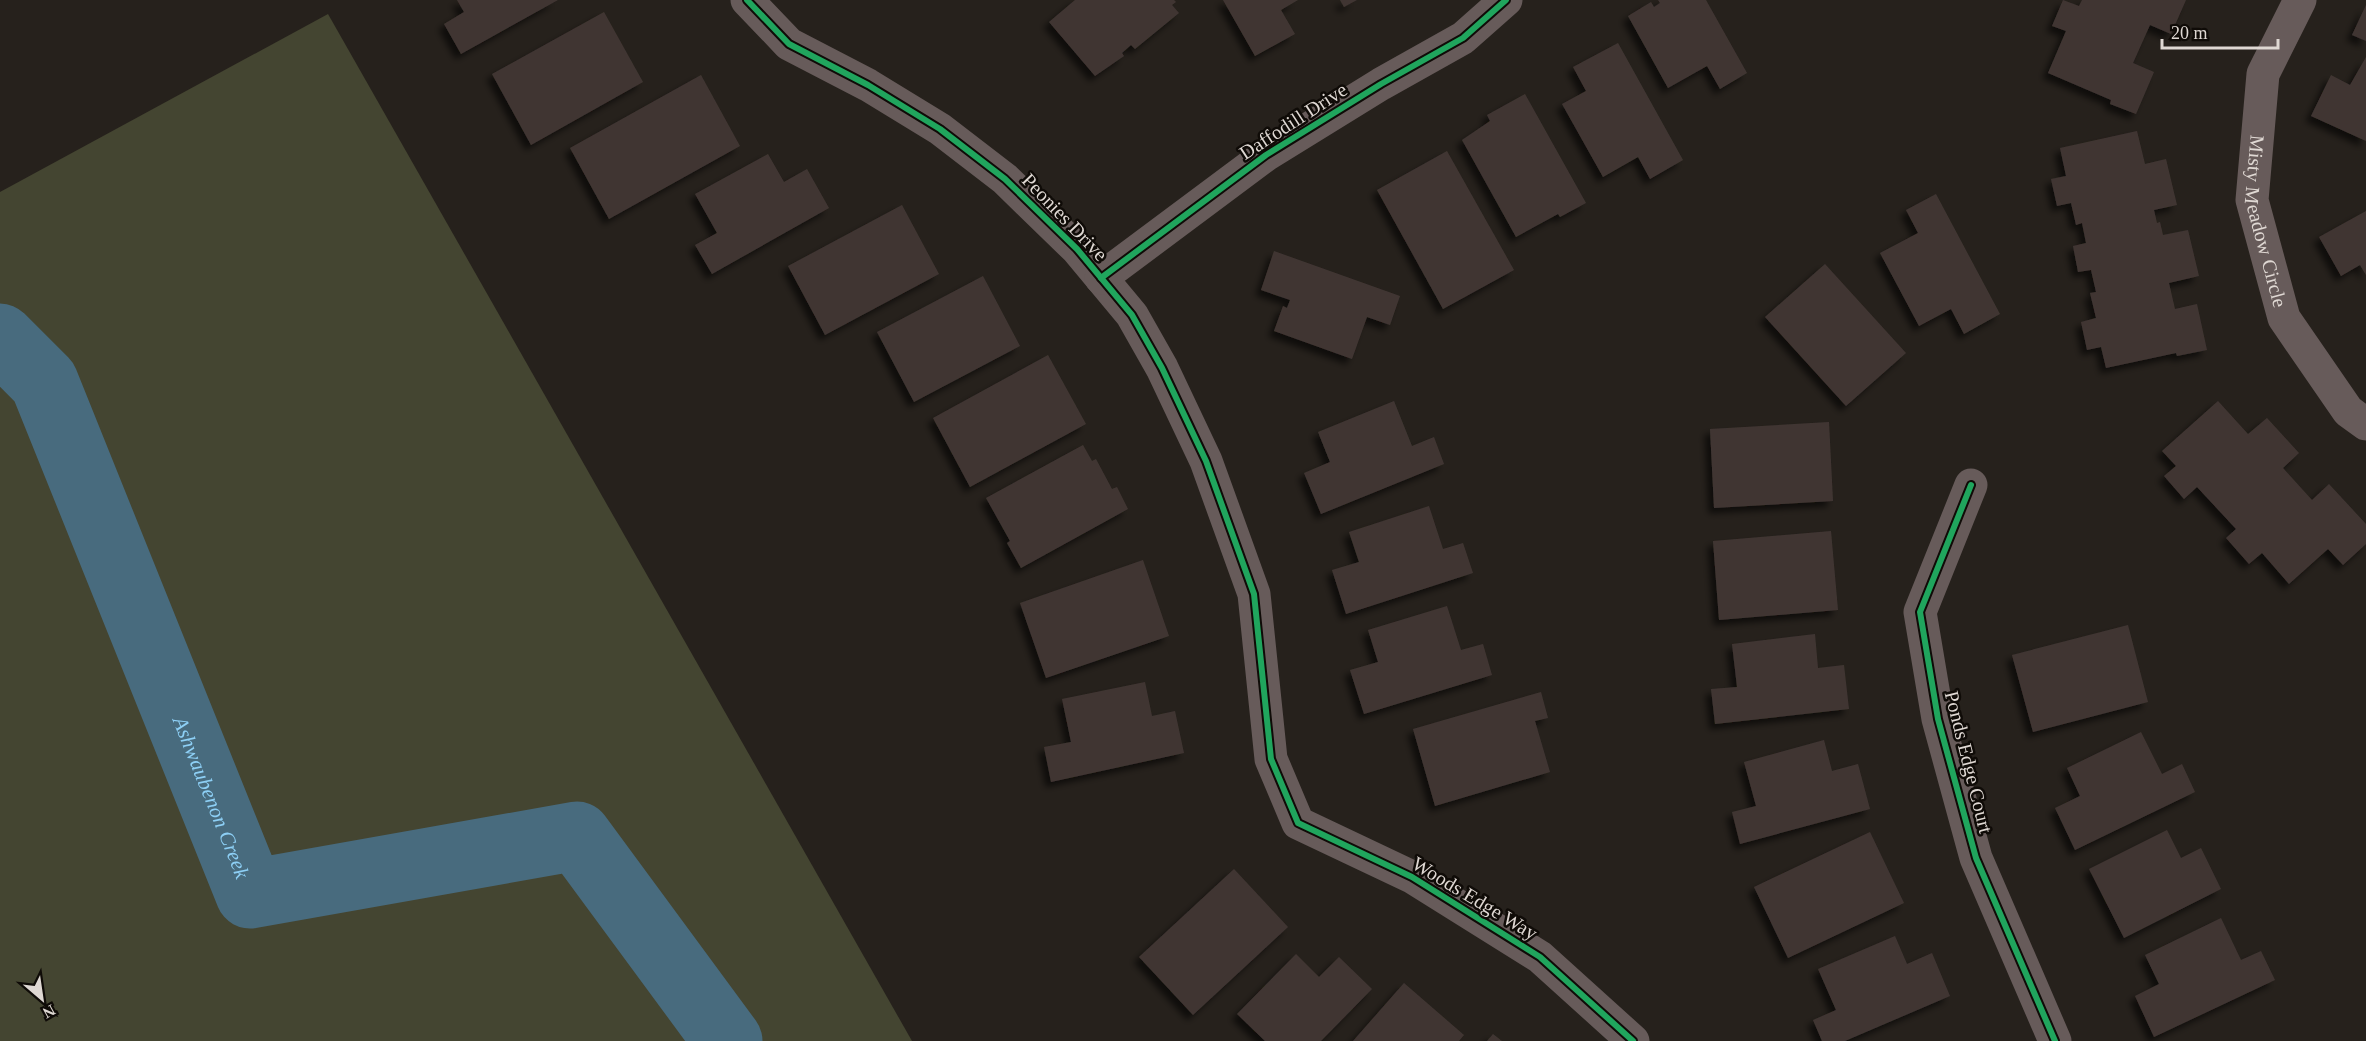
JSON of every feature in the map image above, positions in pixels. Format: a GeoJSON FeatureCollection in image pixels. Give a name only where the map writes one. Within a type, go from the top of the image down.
{"type":"FeatureCollection","features":[{"type":"Feature","properties":{"kind":"street","name":"Peonies Drive"},"geometry":{"type":"LineString","coordinates":[[747,0],[789,44],[868,85],[940,129],[1005,179],[1077,249],[1132,315],[1162,368],[1206,461],[1254,594]]}},
{"type":"Feature","properties":{"kind":"street","name":"Daffodill Drive"},"geometry":{"type":"LineString","coordinates":[[1101,278],[1266,155],[1381,84],[1463,38],[1506,0]]}},
{"type":"Feature","properties":{"kind":"street","name":"Misty Meadow Circle"},"geometry":{"type":"LineString","coordinates":[[2300,0],[2263,74],[2252,200],[2284,318],[2348,411],[2366,424]]}},
{"type":"Feature","properties":{"kind":"street","name":"Ponds Edge Court"},"geometry":{"type":"LineString","coordinates":[[1971,485],[1920,612],[1938,719],[1976,858],[2055,1041]]}},
{"type":"Feature","properties":{"kind":"street","name":"Woods Edge Way"},"geometry":{"type":"LineString","coordinates":[[1254,594],[1271,759],[1298,823],[1412,877],[1540,957],[1633,1041]]}},
{"type":"Feature","properties":{"kind":"green space"},"geometry":{"type":"Polygon","coordinates":[[[328,14],[912,1041],[0,1041],[0,192],[328,14]]]}},
{"type":"Feature","properties":{"kind":"building"},"geometry":{"type":"Polygon","coordinates":[[[457,0],[558,0],[461,54],[444,24],[464,12],[457,0]]]}},
{"type":"Feature","properties":{"kind":"building"},"geometry":{"type":"Polygon","coordinates":[[[1075,0],[1174,0],[1176,2],[1172,5],[1179,13],[1135,49],[1131,45],[1122,53],[1124,56],[1095,76],[1049,22],[1075,0]]]}},
{"type":"Feature","properties":{"kind":"building"},"geometry":{"type":"Polygon","coordinates":[[[1223,0],[1298,0],[1281,10],[1295,34],[1255,56],[1223,0]]]}},
{"type":"Feature","properties":{"kind":"building"},"geometry":{"type":"Polygon","coordinates":[[[1340,0],[1357,0],[1344,7],[1340,0]]]}},
{"type":"Feature","properties":{"kind":"building"},"geometry":{"type":"Polygon","coordinates":[[[1658,0],[1706,0],[1747,73],[1720,89],[1707,66],[1668,88],[1628,16],[1651,2],[1654,7],[1660,3],[1658,0]]]}},
{"type":"Feature","properties":{"kind":"building"},"geometry":{"type":"Polygon","coordinates":[[[2063,0],[2079,6],[2082,0],[2186,0],[2171,34],[2150,25],[2133,63],[2154,72],[2136,114],[2110,104],[2111,100],[2048,73],[2066,31],[2052,26],[2063,0]]]}},
{"type":"Feature","properties":{"kind":"building"},"geometry":{"type":"Polygon","coordinates":[[[2366,5],[2366,41],[2352,35],[2366,5]]]}},
{"type":"Feature","properties":{"kind":"building"},"geometry":{"type":"Polygon","coordinates":[[[604,12],[643,82],[531,145],[492,74],[604,12]]]}},
{"type":"Feature","properties":{"kind":"building"},"geometry":{"type":"Polygon","coordinates":[[[1618,43],[1683,160],[1650,179],[1638,157],[1603,177],[1562,104],[1586,91],[1573,67],[1618,43]]]}},
{"type":"Feature","properties":{"kind":"building"},"geometry":{"type":"Polygon","coordinates":[[[2366,57],[2366,141],[2311,116],[2331,75],[2350,85],[2366,57]]]}},
{"type":"Feature","properties":{"kind":"building"},"geometry":{"type":"Polygon","coordinates":[[[701,75],[740,146],[609,219],[570,148],[701,75]]]}},
{"type":"Feature","properties":{"kind":"building"},"geometry":{"type":"Polygon","coordinates":[[[1525,94],[1586,203],[1560,217],[1558,214],[1516,237],[1462,140],[1490,121],[1487,115],[1525,94]]]}},
{"type":"Feature","properties":{"kind":"building"},"geometry":{"type":"Polygon","coordinates":[[[2137,131],[2145,164],[2166,159],[2177,205],[2154,210],[2157,223],[2160,222],[2163,235],[2188,230],[2199,276],[2169,283],[2175,309],[2197,304],[2207,350],[2177,356],[2176,353],[2106,368],[2101,347],[2087,350],[2081,322],[2096,318],[2090,293],[2096,292],[2091,270],[2078,272],[2073,246],[2086,243],[2082,223],[2076,225],[2071,203],[2057,206],[2051,179],[2066,176],[2060,148],[2137,131]]]}},
{"type":"Feature","properties":{"kind":"building"},"geometry":{"type":"Polygon","coordinates":[[[1447,151],[1514,270],[1443,309],[1377,190],[1447,151]]]}},
{"type":"Feature","properties":{"kind":"building"},"geometry":{"type":"Polygon","coordinates":[[[768,154],[784,182],[807,169],[829,208],[712,274],[695,245],[717,233],[695,194],[768,154]]]}},
{"type":"Feature","properties":{"kind":"building"},"geometry":{"type":"Polygon","coordinates":[[[1936,194],[2000,314],[1964,334],[1951,309],[1919,326],[1880,253],[1918,233],[1906,210],[1936,194]]]}},
{"type":"Feature","properties":{"kind":"building"},"geometry":{"type":"Polygon","coordinates":[[[902,205],[939,274],[825,335],[788,266],[902,205]]]}},
{"type":"Feature","properties":{"kind":"building"},"geometry":{"type":"Polygon","coordinates":[[[2366,211],[2366,275],[2360,265],[2341,276],[2319,237],[2366,211]]]}},
{"type":"Feature","properties":{"kind":"building"},"geometry":{"type":"Polygon","coordinates":[[[1274,251],[1400,296],[1390,325],[1367,317],[1352,359],[1274,331],[1283,306],[1287,308],[1290,300],[1261,290],[1274,251]]]}},
{"type":"Feature","properties":{"kind":"building"},"geometry":{"type":"Polygon","coordinates":[[[1825,264],[1906,353],[1846,406],[1765,317],[1825,264]]]}},
{"type":"Feature","properties":{"kind":"building"},"geometry":{"type":"Polygon","coordinates":[[[983,276],[1020,346],[914,402],[877,332],[983,276]]]}},
{"type":"Feature","properties":{"kind":"building"},"geometry":{"type":"Polygon","coordinates":[[[1048,355],[1086,424],[970,487],[933,418],[1048,355]]]}},
{"type":"Feature","properties":{"kind":"building"},"geometry":{"type":"Polygon","coordinates":[[[1394,401],[1412,446],[1434,437],[1444,464],[1321,514],[1304,473],[1330,462],[1318,432],[1394,401]]]}},
{"type":"Feature","properties":{"kind":"building"},"geometry":{"type":"Polygon","coordinates":[[[2218,401],[2248,434],[2267,418],[2299,453],[2283,468],[2312,500],[2329,484],[2366,524],[2366,544],[2343,565],[2328,549],[2289,584],[2262,553],[2249,564],[2226,538],[2236,529],[2197,487],[2184,499],[2164,476],[2176,466],[2162,451],[2218,401]]]}},
{"type":"Feature","properties":{"kind":"building"},"geometry":{"type":"Polygon","coordinates":[[[1829,422],[1833,501],[1714,508],[1710,429],[1829,422]]]}},
{"type":"Feature","properties":{"kind":"building"},"geometry":{"type":"Polygon","coordinates":[[[1083,445],[1092,461],[1096,459],[1112,489],[1117,487],[1128,509],[1021,568],[1007,543],[1010,541],[986,498],[1083,445]]]}},
{"type":"Feature","properties":{"kind":"building"},"geometry":{"type":"Polygon","coordinates":[[[1429,506],[1443,549],[1463,543],[1473,573],[1346,614],[1332,570],[1359,562],[1349,532],[1429,506]]]}},
{"type":"Feature","properties":{"kind":"building"},"geometry":{"type":"Polygon","coordinates":[[[1831,531],[1838,610],[1719,620],[1713,541],[1831,531]]]}},
{"type":"Feature","properties":{"kind":"building"},"geometry":{"type":"Polygon","coordinates":[[[1143,560],[1169,636],[1046,678],[1020,603],[1143,560]]]}},
{"type":"Feature","properties":{"kind":"building"},"geometry":{"type":"Polygon","coordinates":[[[1447,606],[1461,650],[1483,644],[1492,675],[1364,714],[1350,670],[1378,662],[1368,630],[1447,606]]]}},
{"type":"Feature","properties":{"kind":"building"},"geometry":{"type":"Polygon","coordinates":[[[2128,625],[2148,702],[2033,732],[2012,655],[2128,625]]]}},
{"type":"Feature","properties":{"kind":"building"},"geometry":{"type":"Polygon","coordinates":[[[1815,634],[1818,668],[1844,665],[1849,709],[1715,724],[1711,689],[1737,687],[1732,644],[1815,634]]]}},
{"type":"Feature","properties":{"kind":"building"},"geometry":{"type":"Polygon","coordinates":[[[1145,682],[1152,716],[1175,711],[1184,753],[1051,782],[1044,747],[1071,742],[1062,699],[1145,682]]]}},
{"type":"Feature","properties":{"kind":"building"},"geometry":{"type":"Polygon","coordinates":[[[1541,692],[1548,718],[1535,721],[1550,772],[1435,806],[1413,729],[1541,692]]]}},
{"type":"Feature","properties":{"kind":"building"},"geometry":{"type":"Polygon","coordinates":[[[2141,732],[2162,774],[2182,764],[2195,792],[2075,850],[2055,808],[2080,796],[2067,768],[2141,732]]]}},
{"type":"Feature","properties":{"kind":"building"},"geometry":{"type":"Polygon","coordinates":[[[1824,740],[1832,771],[1858,764],[1870,809],[1740,844],[1732,812],[1756,806],[1744,762],[1824,740]]]}},
{"type":"Feature","properties":{"kind":"building"},"geometry":{"type":"Polygon","coordinates":[[[2167,830],[2181,858],[2201,848],[2221,889],[2124,938],[2089,869],[2167,830]]]}},
{"type":"Feature","properties":{"kind":"building"},"geometry":{"type":"Polygon","coordinates":[[[1870,832],[1904,903],[1788,958],[1754,887],[1870,832]]]}},
{"type":"Feature","properties":{"kind":"building"},"geometry":{"type":"Polygon","coordinates":[[[1234,869],[1288,927],[1193,1015],[1139,957],[1234,869]]]}},
{"type":"Feature","properties":{"kind":"building"},"geometry":{"type":"Polygon","coordinates":[[[2221,918],[2241,960],[2261,951],[2275,980],[2154,1037],[2135,996],[2159,984],[2145,955],[2221,918]]]}},
{"type":"Feature","properties":{"kind":"building"},"geometry":{"type":"Polygon","coordinates":[[[1895,936],[1907,964],[1932,953],[1950,996],[1845,1041],[1822,1041],[1813,1020],[1836,1010],[1818,969],[1895,936]]]}},
{"type":"Feature","properties":{"kind":"building"},"geometry":{"type":"Polygon","coordinates":[[[1296,954],[1319,977],[1339,957],[1372,989],[1321,1041],[1265,1041],[1237,1014],[1296,954]]]}},
{"type":"Feature","properties":{"kind":"building"},"geometry":{"type":"Polygon","coordinates":[[[1404,983],[1464,1035],[1459,1041],[1353,1041],[1404,983]]]}},
{"type":"Feature","properties":{"kind":"building"},"geometry":{"type":"Polygon","coordinates":[[[1493,1034],[1502,1041],[1487,1041],[1493,1034]]]}},
{"type":"Feature","properties":{"kind":"waterway","name":"Ashwaubenon Creek"},"geometry":{"type":"LineString","coordinates":[[0,338],[44,382],[250,894],[577,836],[728,1041]]}},
{"type":"Feature","properties":{"kind":"cycle path"},"geometry":{"type":"LineString","coordinates":[[747,0],[789,44],[868,85],[940,129],[1005,179],[1077,249],[1132,315],[1162,368],[1206,461],[1254,594],[1271,759],[1298,823],[1412,877],[1540,957],[1633,1041]]}},
{"type":"Feature","properties":{"kind":"cycle path"},"geometry":{"type":"LineString","coordinates":[[1101,278],[1266,155],[1381,84],[1463,38],[1506,0]]}},
{"type":"Feature","properties":{"kind":"cycle path"},"geometry":{"type":"LineString","coordinates":[[1971,485],[1920,612],[1938,719],[1976,858],[2055,1041]]}}]}
